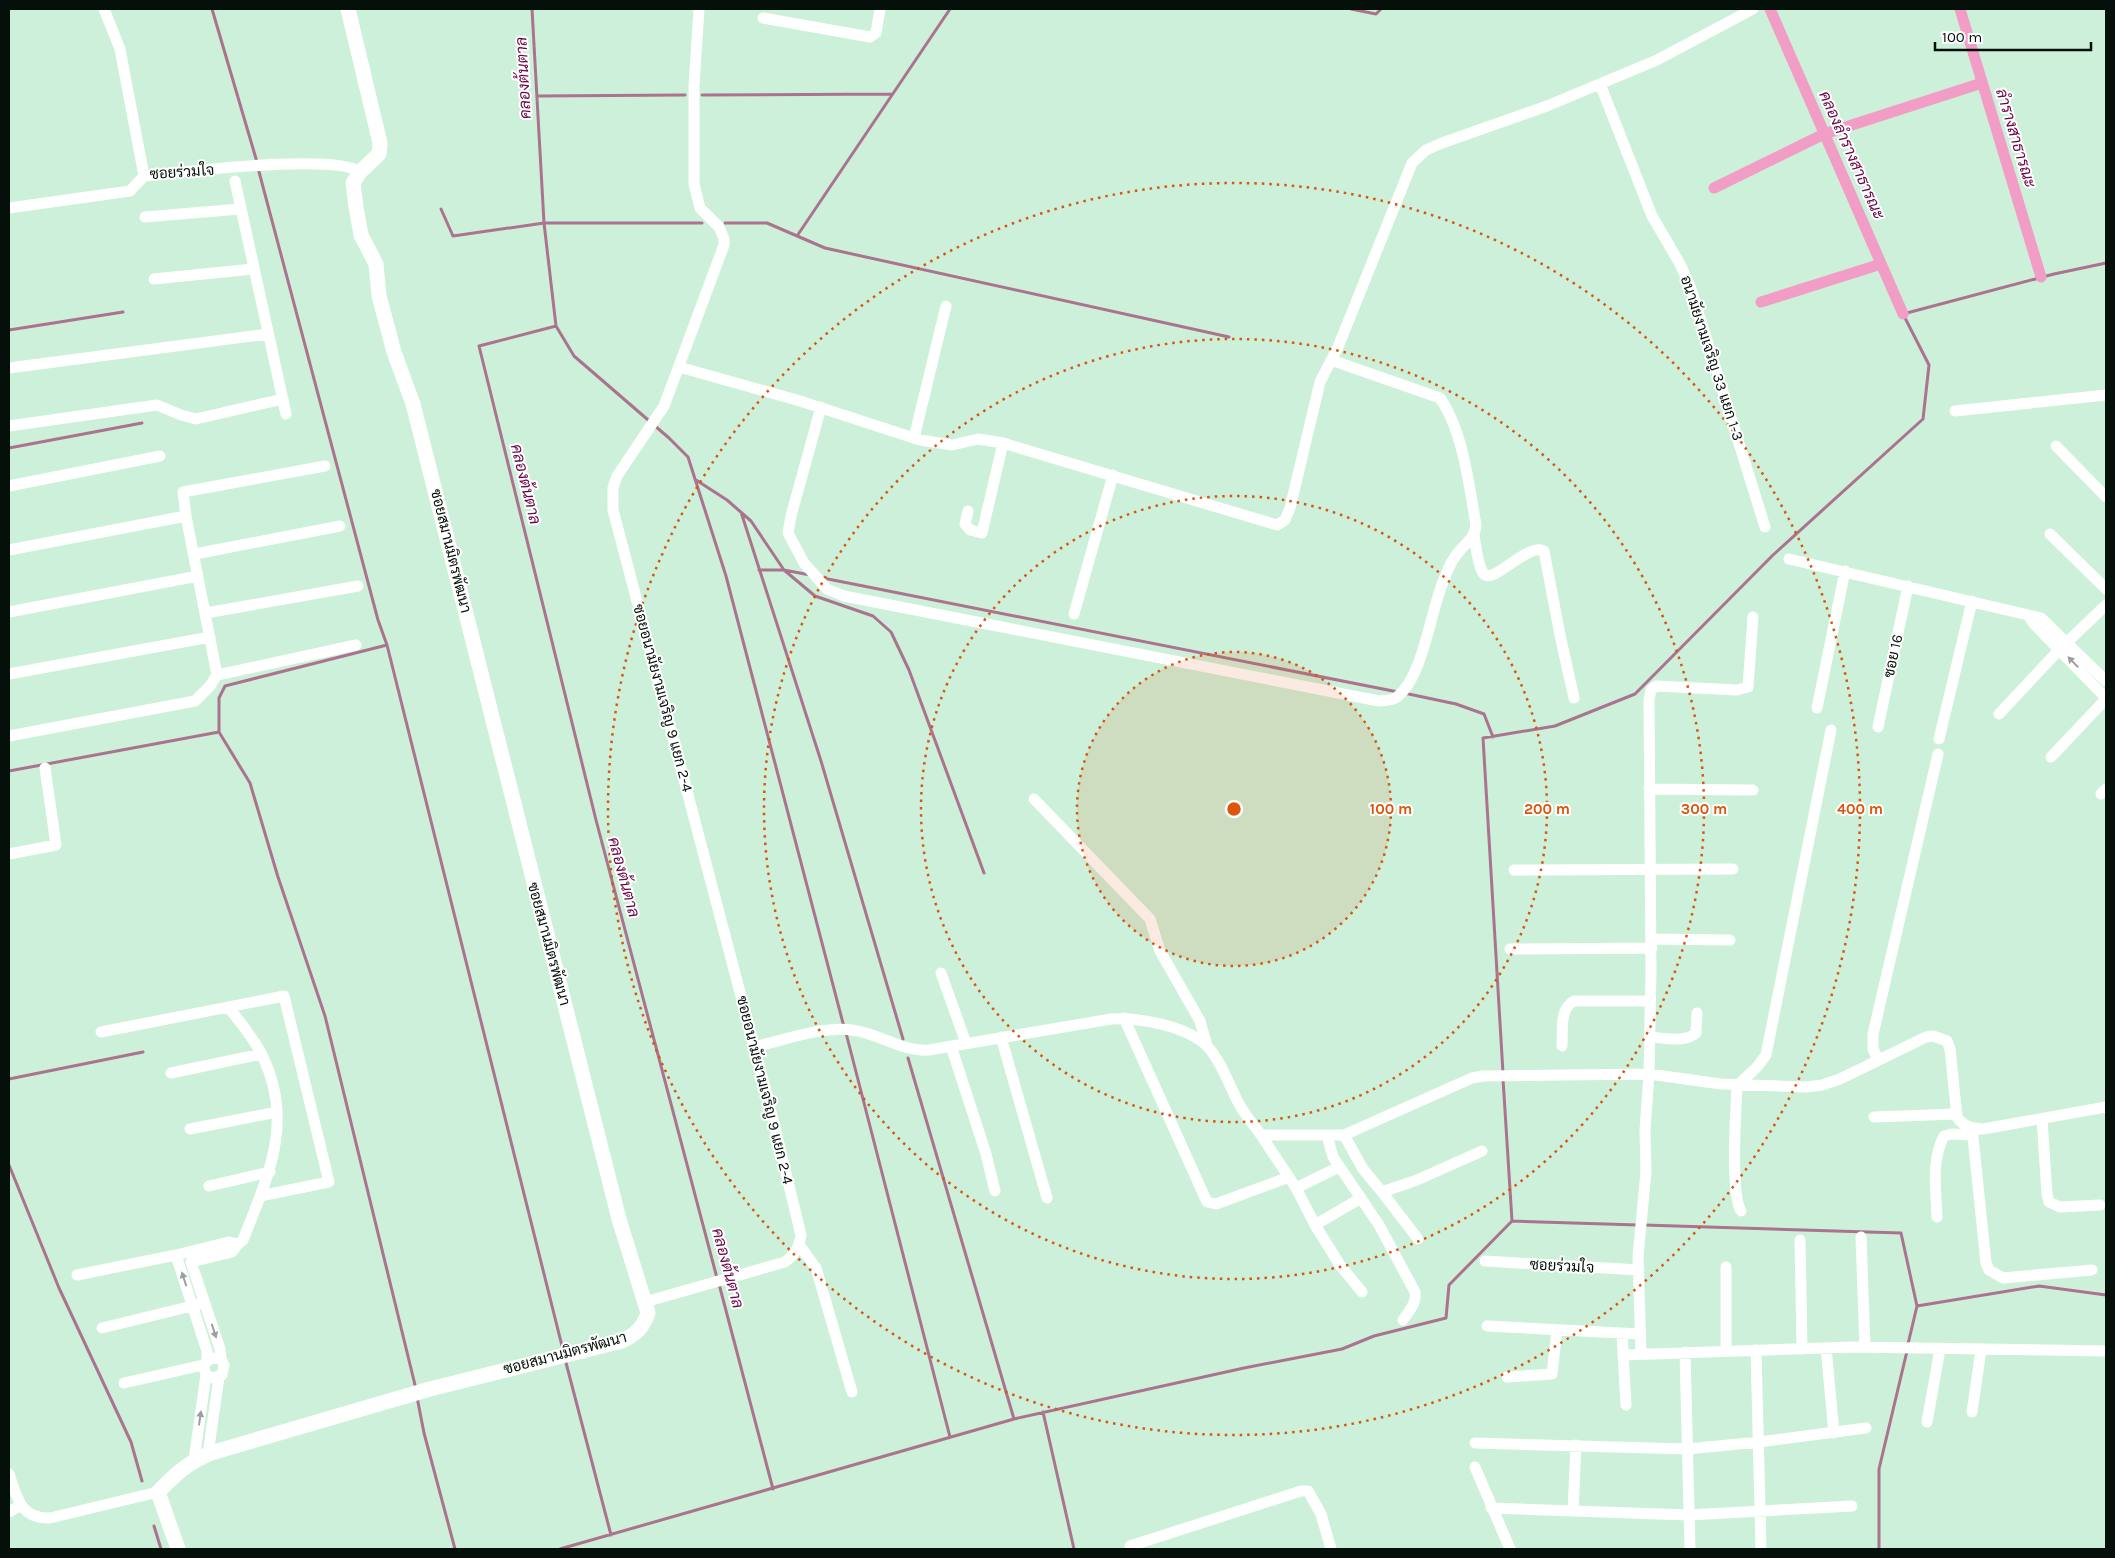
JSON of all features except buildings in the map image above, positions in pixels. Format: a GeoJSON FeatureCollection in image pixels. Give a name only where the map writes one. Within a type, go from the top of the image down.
{"type":"FeatureCollection","features":[{"type":"Feature","properties":{"kind":"street","name":"ซอยร่วมใจ"},"geometry":{"type":"LineString","coordinates":[[104,9],[120,49],[144,176],[281,165],[334,164],[346,166],[360,172]]}},
{"type":"Feature","properties":{"kind":"street"},"geometry":{"type":"LineString","coordinates":[[348,9],[358,43],[380,143],[378,154],[360,172]]}},
{"type":"Feature","properties":{"kind":"street","name":"ซอยอนามัยงามเจริญ 9 แยก 2-4"},"geometry":{"type":"LineString","coordinates":[[699,9],[694,86],[694,184],[700,208],[719,227],[724,239],[724,245],[664,406],[616,476],[613,488],[613,510],[754,1047],[799,1226],[801,1235],[800,1246]]}},
{"type":"Feature","properties":{"kind":"street"},"geometry":{"type":"LineString","coordinates":[[763,18],[870,37],[876,33],[880,9]]}},
{"type":"Feature","properties":{"kind":"street"},"geometry":{"type":"LineString","coordinates":[[679,367],[821,407],[936,444],[952,445],[978,439],[1003,443],[1277,524],[1285,520],[1290,508],[1320,382],[1331,360],[1412,164],[1418,156],[1442,142],[1547,106],[1656,60],[1753,9]]}},
{"type":"Feature","properties":{"kind":"street","name":"อนามัยงามเจริญ 33 แยก 1-3"},"geometry":{"type":"LineString","coordinates":[[1600,84],[1652,216],[1680,264],[1690,286],[1765,527]]}},
{"type":"Feature","properties":{"kind":"street","name":"ซอยสมานมิตรพัฒนา"},"geometry":{"type":"LineString","coordinates":[[158,1492],[181,1468],[201,1457],[430,1389],[622,1340],[639,1331],[648,1312],[619,1219],[601,1150],[415,414],[379,296],[376,264],[362,235],[353,187],[355,179],[360,172]]}},
{"type":"Feature","properties":{"kind":"street"},"geometry":{"type":"LineString","coordinates":[[9,208],[130,191],[144,176]]}},
{"type":"Feature","properties":{"kind":"street"},"geometry":{"type":"LineString","coordinates":[[235,181],[286,414]]}},
{"type":"Feature","properties":{"kind":"street"},"geometry":{"type":"LineString","coordinates":[[145,218],[240,208]]}},
{"type":"Feature","properties":{"kind":"street"},"geometry":{"type":"LineString","coordinates":[[154,279],[254,269]]}},
{"type":"Feature","properties":{"kind":"street"},"geometry":{"type":"LineString","coordinates":[[914,438],[946,306]]}},
{"type":"Feature","properties":{"kind":"street"},"geometry":{"type":"LineString","coordinates":[[9,368],[268,334]]}},
{"type":"Feature","properties":{"kind":"street"},"geometry":{"type":"LineString","coordinates":[[1331,360],[1440,398],[1449,411],[1457,434],[1476,525],[1474,535],[1483,574],[1486,576],[1494,575],[1530,551],[1544,550],[1574,698]]}},
{"type":"Feature","properties":{"kind":"street"},"geometry":{"type":"LineString","coordinates":[[1955,411],[2106,395]]}},
{"type":"Feature","properties":{"kind":"street"},"geometry":{"type":"LineString","coordinates":[[9,426],[156,405],[196,419],[283,399]]}},
{"type":"Feature","properties":{"kind":"street"},"geometry":{"type":"LineString","coordinates":[[821,407],[788,533],[804,563],[827,588],[844,596],[1199,666],[1379,700],[1392,700],[1406,689],[1414,671],[1444,579],[1456,554],[1474,535]]}},
{"type":"Feature","properties":{"kind":"street"},"geometry":{"type":"LineString","coordinates":[[968,511],[965,524],[970,530],[982,533],[1003,443]]}},
{"type":"Feature","properties":{"kind":"street"},"geometry":{"type":"LineString","coordinates":[[2056,446],[2106,497]]}},
{"type":"Feature","properties":{"kind":"street"},"geometry":{"type":"LineString","coordinates":[[9,486],[160,456]]}},
{"type":"Feature","properties":{"kind":"street"},"geometry":{"type":"LineString","coordinates":[[9,736],[195,701],[210,686],[217,674],[183,492],[325,466]]}},
{"type":"Feature","properties":{"kind":"street"},"geometry":{"type":"LineString","coordinates":[[1074,614],[1113,475]]}},
{"type":"Feature","properties":{"kind":"street"},"geometry":{"type":"LineString","coordinates":[[9,550],[186,516]]}},
{"type":"Feature","properties":{"kind":"street"},"geometry":{"type":"LineString","coordinates":[[195,554],[340,526]]}},
{"type":"Feature","properties":{"kind":"street"},"geometry":{"type":"LineString","coordinates":[[2050,534],[2106,589]]}},
{"type":"Feature","properties":{"kind":"street"},"geometry":{"type":"LineString","coordinates":[[1789,559],[2028,615],[2034,624],[2063,645],[2106,681]]}},
{"type":"Feature","properties":{"kind":"street"},"geometry":{"type":"LineString","coordinates":[[1817,708],[1845,571]]}},
{"type":"Feature","properties":{"kind":"street"},"geometry":{"type":"LineString","coordinates":[[9,612],[198,576]]}},
{"type":"Feature","properties":{"kind":"street"},"geometry":{"type":"LineString","coordinates":[[206,612],[358,586]]}},
{"type":"Feature","properties":{"kind":"street","name":"ซอย 16"},"geometry":{"type":"LineString","coordinates":[[1878,727],[1908,586]]}},
{"type":"Feature","properties":{"kind":"street"},"geometry":{"type":"LineString","coordinates":[[1939,739],[1972,601]]}},
{"type":"Feature","properties":{"kind":"street"},"geometry":{"type":"LineString","coordinates":[[1999,714],[2063,645],[2106,605]]}},
{"type":"Feature","properties":{"kind":"street"},"geometry":{"type":"LineString","coordinates":[[1641,1354],[1639,1235],[1646,1172],[1645,1130],[1649,1074],[1652,943],[1649,700],[1651,690],[1656,686],[1745,689],[1748,687],[1753,617]]}},
{"type":"Feature","properties":{"kind":"street"},"geometry":{"type":"LineString","coordinates":[[9,674],[210,637]]}},
{"type":"Feature","properties":{"kind":"street"},"geometry":{"type":"LineString","coordinates":[[217,674],[356,645]]}},
{"type":"Feature","properties":{"kind":"street"},"geometry":{"type":"LineString","coordinates":[[2050,757],[2106,698],[2063,645]]}},
{"type":"Feature","properties":{"kind":"street"},"geometry":{"type":"LineString","coordinates":[[1741,1211],[1737,1201],[1735,1148],[1738,1086],[1766,1055],[1831,730]]}},
{"type":"Feature","properties":{"kind":"street"},"geometry":{"type":"LineString","coordinates":[[1878,1059],[1874,1049],[1873,1034],[1938,754]]}},
{"type":"Feature","properties":{"kind":"street"},"geometry":{"type":"LineString","coordinates":[[9,854],[56,845],[45,768]]}},
{"type":"Feature","properties":{"kind":"street"},"geometry":{"type":"LineString","coordinates":[[1649,789],[1753,790]]}},
{"type":"Feature","properties":{"kind":"street"},"geometry":{"type":"LineString","coordinates":[[1034,799],[1150,919],[1160,951],[1200,1022],[1207,1046]]}},
{"type":"Feature","properties":{"kind":"street"},"geometry":{"type":"LineString","coordinates":[[1514,870],[1733,869]]}},
{"type":"Feature","properties":{"kind":"street"},"geometry":{"type":"LineString","coordinates":[[1510,949],[1730,940]]}},
{"type":"Feature","properties":{"kind":"street"},"geometry":{"type":"LineString","coordinates":[[941,973],[966,1043]]}},
{"type":"Feature","properties":{"kind":"street"},"geometry":{"type":"LineString","coordinates":[[101,1032],[284,996],[328,1182],[260,1196]]}},
{"type":"Feature","properties":{"kind":"street"},"geometry":{"type":"LineString","coordinates":[[1562,1046],[1564,1011],[1574,1001],[1650,1001]]}},
{"type":"Feature","properties":{"kind":"street"},"geometry":{"type":"LineString","coordinates":[[77,1275],[185,1256],[229,1242],[238,1244],[243,1240],[270,1172],[276,1145],[277,1112],[274,1089],[261,1054],[228,1007]]}},
{"type":"Feature","properties":{"kind":"street"},"geometry":{"type":"LineString","coordinates":[[1650,1037],[1686,1038],[1693,1036],[1696,1033],[1697,1013]]}},
{"type":"Feature","properties":{"kind":"street"},"geometry":{"type":"LineString","coordinates":[[754,1047],[839,1029],[851,1030],[910,1050],[929,1050],[1124,1018],[1141,1020],[1179,1031],[1196,1038],[1207,1046],[1215,1056],[1241,1106],[1296,1188],[1315,1226],[1340,1265],[1362,1292]]}},
{"type":"Feature","properties":{"kind":"street"},"geometry":{"type":"LineString","coordinates":[[1124,1018],[1206,1202],[1216,1204],[1289,1177]]}},
{"type":"Feature","properties":{"kind":"street"},"geometry":{"type":"LineString","coordinates":[[1261,1135],[1344,1135],[1472,1078],[1517,1075],[1649,1074],[1738,1086],[1798,1087],[1822,1085],[1840,1079],[1926,1037],[1933,1036],[1947,1040],[1950,1049],[1957,1114],[1962,1124],[1972,1132],[1986,1263],[1989,1270],[2003,1278],[2092,1270]]}},
{"type":"Feature","properties":{"kind":"street"},"geometry":{"type":"LineString","coordinates":[[1001,1037],[1046,1198]]}},
{"type":"Feature","properties":{"kind":"street"},"geometry":{"type":"LineString","coordinates":[[951,1046],[986,1154],[995,1191]]}},
{"type":"Feature","properties":{"kind":"street"},"geometry":{"type":"LineString","coordinates":[[171,1073],[261,1054]]}},
{"type":"Feature","properties":{"kind":"street"},"geometry":{"type":"LineString","coordinates":[[1937,1217],[1936,1162],[1944,1136],[2106,1107]]}},
{"type":"Feature","properties":{"kind":"street"},"geometry":{"type":"LineString","coordinates":[[190,1129],[277,1112]]}},
{"type":"Feature","properties":{"kind":"street"},"geometry":{"type":"LineString","coordinates":[[1874,1118],[1957,1114]]}},
{"type":"Feature","properties":{"kind":"street"},"geometry":{"type":"LineString","coordinates":[[2042,1119],[2049,1202],[2060,1207],[2100,1205]]}},
{"type":"Feature","properties":{"kind":"street"},"geometry":{"type":"LineString","coordinates":[[1344,1135],[1363,1169],[1418,1239]]}},
{"type":"Feature","properties":{"kind":"street"},"geometry":{"type":"LineString","coordinates":[[1327,1136],[1332,1158],[1354,1192],[1361,1198],[1379,1225],[1415,1292],[1416,1298],[1403,1320]]}},
{"type":"Feature","properties":{"kind":"street"},"geometry":{"type":"LineString","coordinates":[[1382,1192],[1417,1180],[1482,1151]]}},
{"type":"Feature","properties":{"kind":"street"},"geometry":{"type":"LineString","coordinates":[[1296,1188],[1339,1167]]}},
{"type":"Feature","properties":{"kind":"street"},"geometry":{"type":"LineString","coordinates":[[209,1186],[270,1172]]}},
{"type":"Feature","properties":{"kind":"street"},"geometry":{"type":"LineString","coordinates":[[1315,1226],[1361,1198]]}},
{"type":"Feature","properties":{"kind":"street"},"geometry":{"type":"LineString","coordinates":[[1861,1237],[1865,1347]]}},
{"type":"Feature","properties":{"kind":"street"},"geometry":{"type":"LineString","coordinates":[[1800,1240],[1802,1349]]}},
{"type":"Feature","properties":{"kind":"street"},"geometry":{"type":"LineString","coordinates":[[645,1302],[786,1262],[795,1254],[800,1246],[816,1268],[852,1392]]}},
{"type":"Feature","properties":{"kind":"street"},"geometry":{"type":"LineString","coordinates":[[185,1256],[199,1305],[207,1350],[201,1457]]}},
{"type":"Feature","properties":{"kind":"street","name":"ซอยร่วมใจ"},"geometry":{"type":"LineString","coordinates":[[1485,1261],[1639,1270]]}},
{"type":"Feature","properties":{"kind":"street"},"geometry":{"type":"LineString","coordinates":[[1726,1267],[1726,1351]]}},
{"type":"Feature","properties":{"kind":"street"},"geometry":{"type":"LineString","coordinates":[[102,1328],[199,1305]]}},
{"type":"Feature","properties":{"kind":"street"},"geometry":{"type":"LineString","coordinates":[[199,1305],[220,1349],[224,1368],[219,1377],[201,1457]]}},
{"type":"Feature","properties":{"kind":"street"},"geometry":{"type":"LineString","coordinates":[[1488,1326],[1640,1334]]}},
{"type":"Feature","properties":{"kind":"street"},"geometry":{"type":"LineString","coordinates":[[1507,1377],[1552,1374],[1557,1330]]}},
{"type":"Feature","properties":{"kind":"street"},"geometry":{"type":"LineString","coordinates":[[1622,1334],[1626,1405]]}},
{"type":"Feature","properties":{"kind":"street"},"geometry":{"type":"LineString","coordinates":[[1623,1355],[1865,1347],[2106,1351]]}},
{"type":"Feature","properties":{"kind":"street"},"geometry":{"type":"LineString","coordinates":[[1826,1348],[1834,1432]]}},
{"type":"Feature","properties":{"kind":"street"},"geometry":{"type":"LineString","coordinates":[[1927,1422],[1940,1349]]}},
{"type":"Feature","properties":{"kind":"street"},"geometry":{"type":"LineString","coordinates":[[1756,1350],[1761,1549]]}},
{"type":"Feature","properties":{"kind":"street"},"geometry":{"type":"LineString","coordinates":[[1972,1412],[1981,1350]]}},
{"type":"Feature","properties":{"kind":"street"},"geometry":{"type":"LineString","coordinates":[[1685,1352],[1690,1549]]}},
{"type":"Feature","properties":{"kind":"street"},"geometry":{"type":"LineString","coordinates":[[124,1383],[206,1367],[214,1357],[221,1360]]}},
{"type":"Feature","properties":{"kind":"street"},"geometry":{"type":"LineString","coordinates":[[206,1367],[213,1378],[219,1377]]}},
{"type":"Feature","properties":{"kind":"street"},"geometry":{"type":"LineString","coordinates":[[1475,1443],[1686,1449],[1759,1442],[1866,1428]]}},
{"type":"Feature","properties":{"kind":"street"},"geometry":{"type":"LineString","coordinates":[[1573,1512],[1576,1445]]}},
{"type":"Feature","properties":{"kind":"street"},"geometry":{"type":"LineString","coordinates":[[1475,1467],[1510,1549]]}},
{"type":"Feature","properties":{"kind":"street"},"geometry":{"type":"LineString","coordinates":[[9,1474],[21,1505],[26,1512],[38,1518],[50,1518],[158,1492],[178,1549]]}},
{"type":"Feature","properties":{"kind":"street"},"geometry":{"type":"LineString","coordinates":[[1130,1546],[1238,1510],[1301,1491],[1308,1491],[1321,1514],[1332,1549]]}},
{"type":"Feature","properties":{"kind":"street"},"geometry":{"type":"LineString","coordinates":[[9,1512],[21,1505]]}},
{"type":"Feature","properties":{"kind":"street"},"geometry":{"type":"LineString","coordinates":[[1491,1508],[1689,1515],[1852,1506]]}},
{"type":"Feature","properties":{"kind":"waterway"},"geometry":{"type":"LineString","coordinates":[[212,9],[257,162]]}},
{"type":"Feature","properties":{"kind":"waterway","name":"คลองต้นตาล"},"geometry":{"type":"LineString","coordinates":[[532,9],[544,223],[556,326],[479,346],[596,820],[717,1278]]}},
{"type":"Feature","properties":{"kind":"waterway"},"geometry":{"type":"LineString","coordinates":[[797,236],[950,9]]}},
{"type":"Feature","properties":{"kind":"waterway"},"geometry":{"type":"LineString","coordinates":[[1351,9],[1376,14],[1381,9]]}},
{"type":"Feature","properties":{"kind":"waterway","name":"คลองลำรางสาธารณะ"},"geometry":{"type":"LineString","coordinates":[[1770,9],[1903,314]]}},
{"type":"Feature","properties":{"kind":"waterway","name":"ลำรางสาธารณะ"},"geometry":{"type":"LineString","coordinates":[[1960,9],[2041,277]]}},
{"type":"Feature","properties":{"kind":"waterway"},"geometry":{"type":"LineString","coordinates":[[1714,188],[1824,134],[1982,83]]}},
{"type":"Feature","properties":{"kind":"waterway"},"geometry":{"type":"LineString","coordinates":[[702,95],[892,94]]}},
{"type":"Feature","properties":{"kind":"waterway"},"geometry":{"type":"LineString","coordinates":[[537,96],[685,95]]}},
{"type":"Feature","properties":{"kind":"waterway"},"geometry":{"type":"LineString","coordinates":[[258,168],[378,620],[387,645],[563,1350]]}},
{"type":"Feature","properties":{"kind":"waterway"},"geometry":{"type":"LineString","coordinates":[[441,209],[453,236],[544,223],[702,223]]}},
{"type":"Feature","properties":{"kind":"waterway"},"geometry":{"type":"LineString","coordinates":[[725,223],[767,223],[825,248],[1229,337]]}},
{"type":"Feature","properties":{"kind":"waterway"},"geometry":{"type":"LineString","coordinates":[[1503,1073],[1483,738],[1555,726],[1635,694],[1773,555],[1923,419],[1929,365],[1903,314],[2054,274],[2106,263]]}},
{"type":"Feature","properties":{"kind":"waterway"},"geometry":{"type":"LineString","coordinates":[[1761,302],[1881,264]]}},
{"type":"Feature","properties":{"kind":"waterway"},"geometry":{"type":"LineString","coordinates":[[9,330],[123,312]]}},
{"type":"Feature","properties":{"kind":"waterway","name":"คลองต้นตาล"},"geometry":{"type":"LineString","coordinates":[[556,326],[574,356],[669,438],[688,457],[726,576],[844,1027]]}},
{"type":"Feature","properties":{"kind":"waterway"},"geometry":{"type":"LineString","coordinates":[[9,448],[142,423]]}},
{"type":"Feature","properties":{"kind":"waterway"},"geometry":{"type":"LineString","coordinates":[[696,480],[727,500],[751,521],[784,570],[815,596],[873,616],[891,632],[909,670],[984,873]]}},
{"type":"Feature","properties":{"kind":"waterway"},"geometry":{"type":"LineString","coordinates":[[741,512],[821,761],[903,1039]]}},
{"type":"Feature","properties":{"kind":"waterway"},"geometry":{"type":"LineString","coordinates":[[759,570],[784,570],[810,575]]}},
{"type":"Feature","properties":{"kind":"waterway"},"geometry":{"type":"LineString","coordinates":[[823,578],[1398,692]]}},
{"type":"Feature","properties":{"kind":"waterway"},"geometry":{"type":"LineString","coordinates":[[387,645],[225,686],[219,698],[219,732],[250,783],[278,877],[325,1016],[416,1389]]}},
{"type":"Feature","properties":{"kind":"waterway"},"geometry":{"type":"LineString","coordinates":[[1404,693],[1456,704],[1484,714],[1493,737]]}},
{"type":"Feature","properties":{"kind":"waterway"},"geometry":{"type":"LineString","coordinates":[[9,771],[219,732]]}},
{"type":"Feature","properties":{"kind":"waterway","name":"คลองต้นตาล"},"geometry":{"type":"LineString","coordinates":[[846,1033],[950,1437]]}},
{"type":"Feature","properties":{"kind":"waterway"},"geometry":{"type":"LineString","coordinates":[[9,1079],[143,1052]]}},
{"type":"Feature","properties":{"kind":"waterway"},"geometry":{"type":"LineString","coordinates":[[908,1058],[1014,1419]]}},
{"type":"Feature","properties":{"kind":"waterway"},"geometry":{"type":"LineString","coordinates":[[1503,1079],[1512,1221]]}},
{"type":"Feature","properties":{"kind":"waterway"},"geometry":{"type":"LineString","coordinates":[[9,1165],[59,1288],[131,1442],[142,1481]]}},
{"type":"Feature","properties":{"kind":"waterway"},"geometry":{"type":"LineString","coordinates":[[560,1549],[1014,1419],[1244,1368],[1342,1349],[1374,1336],[1446,1318],[1449,1285],[1512,1221],[1638,1225]]}},
{"type":"Feature","properties":{"kind":"waterway"},"geometry":{"type":"LineString","coordinates":[[1644,1225],[1901,1233],[1917,1306],[1908,1344]]}},
{"type":"Feature","properties":{"kind":"waterway","name":"คลองต้นตาล"},"geometry":{"type":"LineString","coordinates":[[719,1284],[773,1489]]}},
{"type":"Feature","properties":{"kind":"waterway"},"geometry":{"type":"LineString","coordinates":[[1917,1306],[2039,1286],[2106,1295]]}},
{"type":"Feature","properties":{"kind":"waterway"},"geometry":{"type":"LineString","coordinates":[[1879,1549],[1879,1469],[1907,1351]]}},
{"type":"Feature","properties":{"kind":"waterway"},"geometry":{"type":"LineString","coordinates":[[565,1359],[611,1535]]}},
{"type":"Feature","properties":{"kind":"waterway"},"geometry":{"type":"LineString","coordinates":[[417,1397],[424,1433],[455,1549]]}},
{"type":"Feature","properties":{"kind":"waterway"},"geometry":{"type":"LineString","coordinates":[[1043,1412],[1074,1549]]}},
{"type":"Feature","properties":{"kind":"waterway"},"geometry":{"type":"LineString","coordinates":[[154,1526],[161,1549]]}}]}
